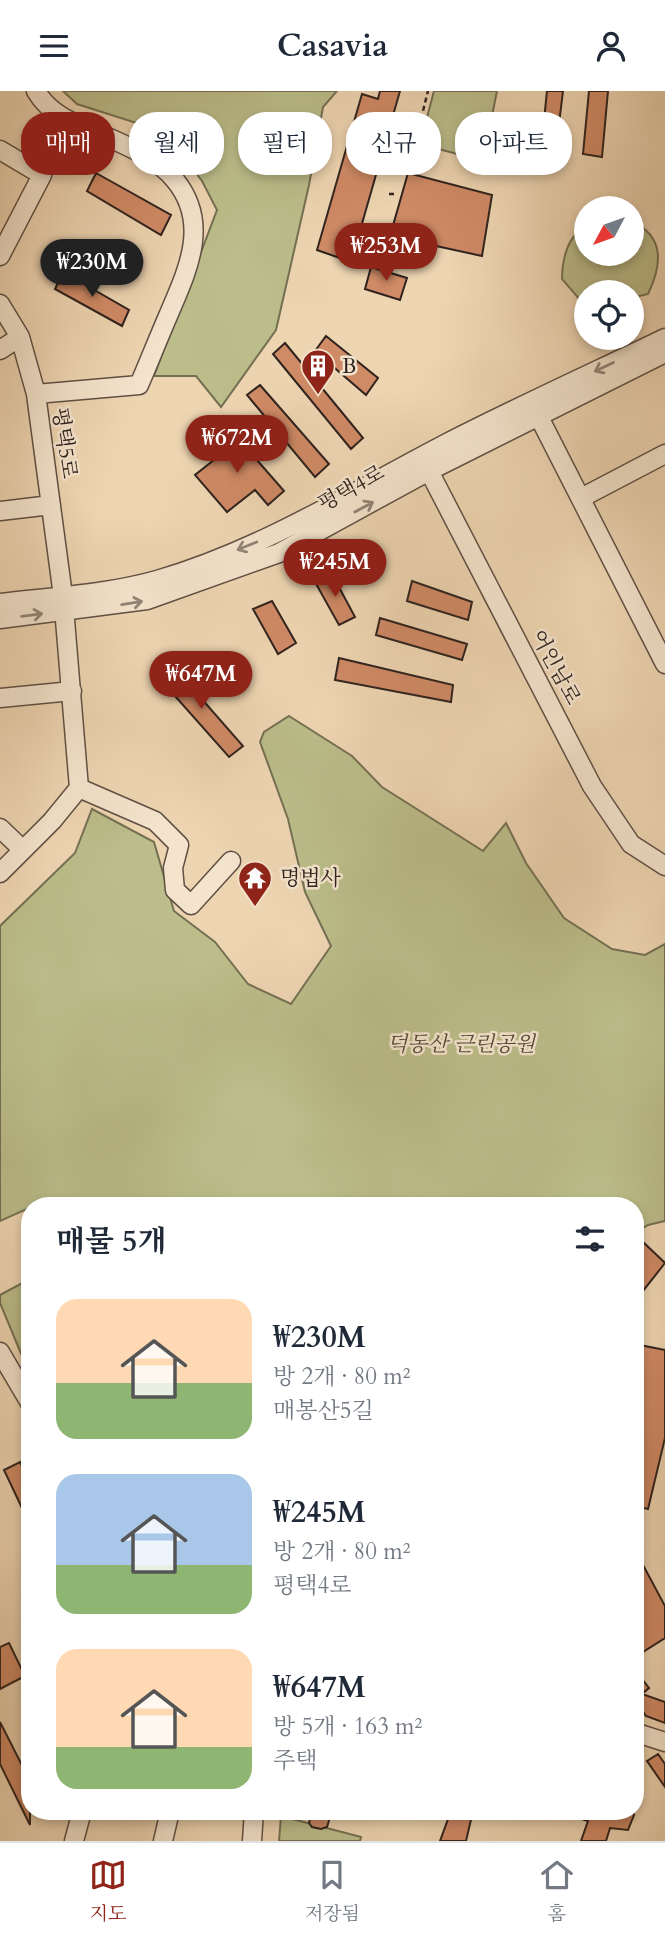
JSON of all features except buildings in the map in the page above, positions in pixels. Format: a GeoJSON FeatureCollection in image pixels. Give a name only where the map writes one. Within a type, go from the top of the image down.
{"type":"FeatureCollection","features":[{"type":"Feature","properties":{"kind":"street"},"geometry":{"type":"LineString","coordinates":[[36,91],[54,112],[69,122],[138,151],[175,179],[192,214],[194,238],[190,265],[139,385],[36,394]]}},
{"type":"Feature","properties":{"kind":"street"},"geometry":{"type":"LineString","coordinates":[[0,150],[42,175],[0,256]]}},
{"type":"Feature","properties":{"kind":"street","name":"평택5로"},"geometry":{"type":"LineString","coordinates":[[0,304],[20,337],[36,394],[64,603],[79,788]]}},
{"type":"Feature","properties":{"kind":"street"},"geometry":{"type":"LineString","coordinates":[[0,350],[20,337]]}},
{"type":"Feature","properties":{"kind":"street","name":"평택4로"},"geometry":{"type":"LineString","coordinates":[[0,619],[157,580],[271,537],[446,444],[665,338]]}},
{"type":"Feature","properties":{"kind":"street","name":"평택4로"},"geometry":{"type":"LineString","coordinates":[[0,603],[148,600],[257,561],[665,353]]}},
{"type":"Feature","properties":{"kind":"street"},"geometry":{"type":"LineString","coordinates":[[539,417],[665,664]]}},
{"type":"Feature","properties":{"kind":"street"},"geometry":{"type":"LineString","coordinates":[[581,498],[665,454]]}},
{"type":"Feature","properties":{"kind":"street","name":"어인남로"},"geometry":{"type":"LineString","coordinates":[[429,471],[592,786],[631,844],[665,866]]}},
{"type":"Feature","properties":{"kind":"street"},"geometry":{"type":"LineString","coordinates":[[0,510],[51,505]]}},
{"type":"Feature","properties":{"kind":"street"},"geometry":{"type":"LineString","coordinates":[[0,698],[72,691]]}},
{"type":"Feature","properties":{"kind":"street"},"geometry":{"type":"LineString","coordinates":[[0,873],[52,821],[79,788],[155,821],[179,845],[173,868],[175,890],[191,905],[231,861]]}},
{"type":"Feature","properties":{"kind":"street"},"geometry":{"type":"LineString","coordinates":[[0,828],[23,850]]}},
{"type":"Feature","properties":{"kind":"street"},"geometry":{"type":"LineString","coordinates":[[0,1352],[21,1388]]}},
{"type":"Feature","properties":{"kind":"street"},"geometry":{"type":"LineString","coordinates":[[644,1735],[665,1742]]}},
{"type":"Feature","properties":{"kind":"street"},"geometry":{"type":"LineString","coordinates":[[74,1841],[80,1820]]}},
{"type":"Feature","properties":{"kind":"street"},"geometry":{"type":"LineString","coordinates":[[163,1841],[168,1820]]}},
{"type":"Feature","properties":{"kind":"street"},"geometry":{"type":"LineString","coordinates":[[253,1841],[254,1820]]}},
{"type":"Feature","properties":{"kind":"path"},"geometry":{"type":"LineString","coordinates":[[423,112],[428,91]]}},
{"type":"Feature","properties":{"kind":"path"},"geometry":{"type":"LineString","coordinates":[[361,267],[371,268]]}},
{"type":"Feature","properties":{"kind":"green space"},"geometry":{"type":"Polygon","coordinates":[[[63,91],[337,91],[323,107],[322,112],[238,112],[238,175],[311,175],[276,330],[221,407],[196,376],[154,376],[217,210],[197,175],[224,175],[224,112],[129,112],[129,121],[115,116],[115,112],[102,112],[77,104],[63,91]]]}},
{"type":"Feature","properties":{"kind":"green space"},"geometry":{"type":"Polygon","coordinates":[[[434,91],[497,91],[493,112],[455,112],[455,153],[441,150],[441,112],[428,112],[434,91]]]}},
{"type":"Feature","properties":{"kind":"green space"},"geometry":{"type":"Polygon","coordinates":[[[644,229],[655,243],[658,252],[656,272],[648,294],[644,295],[644,280],[574,280],[574,293],[562,279],[570,242],[574,236],[574,266],[644,266],[644,229]]]}},
{"type":"Feature","properties":{"kind":"green space","name":"덕동산 근린공원"},"geometry":{"type":"Polygon","coordinates":[[[289,716],[352,756],[382,787],[483,851],[506,823],[526,863],[564,918],[612,949],[645,955],[665,944],[665,1221],[644,1227],[644,1197],[21,1197],[21,1212],[0,1221],[0,926],[75,853],[92,809],[154,842],[174,911],[215,942],[248,984],[291,1004],[331,946],[305,892],[288,819],[260,742],[264,732],[289,716]]]}},
{"type":"Feature","properties":{"kind":"green space"},"geometry":{"type":"Polygon","coordinates":[[[21,1284],[21,1353],[0,1303],[0,1295],[21,1284]]]}},
{"type":"Feature","properties":{"kind":"green space"},"geometry":{"type":"Polygon","coordinates":[[[281,1820],[296,1820],[361,1837],[360,1841],[279,1841],[281,1820]]]}},
{"type":"Feature","properties":{"kind":"place","name":"B"},"geometry":{"type":"Point","coordinates":[318,396]}},
{"type":"Feature","properties":{"kind":"place","name":"명법사"},"geometry":{"type":"Point","coordinates":[255,908]}}]}
